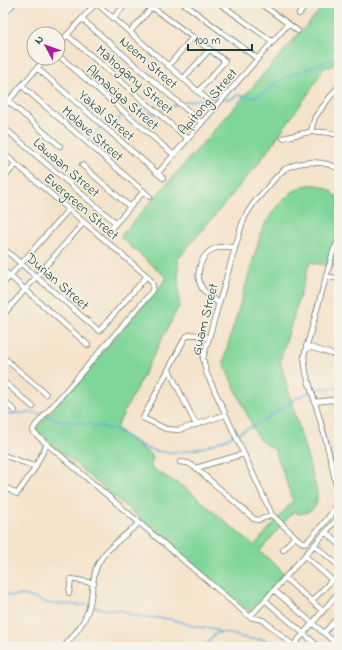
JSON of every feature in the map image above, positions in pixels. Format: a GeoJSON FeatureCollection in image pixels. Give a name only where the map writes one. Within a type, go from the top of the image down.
{"type":"FeatureCollection","features":[{"type":"Feature","properties":{"kind":"street"},"geometry":{"type":"LineString","coordinates":[[3,15],[14,3]]}},
{"type":"Feature","properties":{"kind":"street"},"geometry":{"type":"LineString","coordinates":[[67,34],[96,3],[216,107]]}},
{"type":"Feature","properties":{"kind":"street"},"geometry":{"type":"LineString","coordinates":[[114,18],[127,3]]}},
{"type":"Feature","properties":{"kind":"street"},"geometry":{"type":"LineString","coordinates":[[183,3],[258,59]]}},
{"type":"Feature","properties":{"kind":"street"},"geometry":{"type":"LineString","coordinates":[[219,3],[273,42]]}},
{"type":"Feature","properties":{"kind":"street"},"geometry":{"type":"LineString","coordinates":[[260,3],[298,31]]}},
{"type":"Feature","properties":{"kind":"street"},"geometry":{"type":"LineString","coordinates":[[299,14],[307,5],[300,3]]}},
{"type":"Feature","properties":{"kind":"street"},"geometry":{"type":"LineString","coordinates":[[130,32],[154,5],[225,61],[198,92]]}},
{"type":"Feature","properties":{"kind":"street","name":"Neem Street"},"geometry":{"type":"LineString","coordinates":[[82,19],[202,123]]}},
{"type":"Feature","properties":{"kind":"street","name":"Apitong Street"},"geometry":{"type":"LineString","coordinates":[[158,174],[288,24]]}},
{"type":"Feature","properties":{"kind":"street","name":"Mahogany Street"},"geometry":{"type":"LineString","coordinates":[[67,34],[188,139]]}},
{"type":"Feature","properties":{"kind":"street"},"geometry":{"type":"LineString","coordinates":[[168,66],[193,37]]}},
{"type":"Feature","properties":{"kind":"street"},"geometry":{"type":"LineString","coordinates":[[183,79],[210,49]]}},
{"type":"Feature","properties":{"kind":"street","name":"Almaciga Street"},"geometry":{"type":"LineString","coordinates":[[66,62],[174,155]]}},
{"type":"Feature","properties":{"kind":"street"},"geometry":{"type":"LineString","coordinates":[[3,107],[37,68]]}},
{"type":"Feature","properties":{"kind":"street","name":"Yakal Street"},"geometry":{"type":"LineString","coordinates":[[37,68],[163,178]]}},
{"type":"Feature","properties":{"kind":"street","name":"Molave Street"},"geometry":{"type":"LineString","coordinates":[[22,86],[150,197]]}},
{"type":"Feature","properties":{"kind":"street"},"geometry":{"type":"LineString","coordinates":[[311,131],[316,117],[337,88],[339,89]]}},
{"type":"Feature","properties":{"kind":"street"},"geometry":{"type":"LineString","coordinates":[[8,101],[60,146]]}},
{"type":"Feature","properties":{"kind":"street","name":"Lawaan Street"},"geometry":{"type":"LineString","coordinates":[[3,127],[116,223]]}},
{"type":"Feature","properties":{"kind":"street"},"geometry":{"type":"LineString","coordinates":[[283,138],[311,131],[328,132],[339,135]]}},
{"type":"Feature","properties":{"kind":"street","name":"Evergreen Street"},"geometry":{"type":"LineString","coordinates":[[3,153],[147,276]]}},
{"type":"Feature","properties":{"kind":"street","name":"Guam Street"},"geometry":{"type":"LineString","coordinates":[[337,475],[338,493],[336,504],[331,514],[308,541],[304,543],[272,515],[203,365],[203,358],[243,220],[251,206],[285,169],[300,163],[310,162],[333,166],[339,169]]}},
{"type":"Feature","properties":{"kind":"street"},"geometry":{"type":"LineString","coordinates":[[3,179],[16,164]]}},
{"type":"Feature","properties":{"kind":"street"},"geometry":{"type":"LineString","coordinates":[[82,165],[130,206]]}},
{"type":"Feature","properties":{"kind":"street"},"geometry":{"type":"LineString","coordinates":[[110,230],[144,191]]}},
{"type":"Feature","properties":{"kind":"street"},"geometry":{"type":"LineString","coordinates":[[3,284],[70,209]]}},
{"type":"Feature","properties":{"kind":"street"},"geometry":{"type":"LineString","coordinates":[[3,315],[84,222]]}},
{"type":"Feature","properties":{"kind":"street"},"geometry":{"type":"LineString","coordinates":[[337,475],[312,394],[304,364],[304,356],[333,252],[339,240]]}},
{"type":"Feature","properties":{"kind":"street"},"geometry":{"type":"LineString","coordinates":[[218,303],[203,289],[199,280],[200,265],[206,254],[215,248],[235,247]]}},
{"type":"Feature","properties":{"kind":"street","name":"Durian Street"},"geometry":{"type":"LineString","coordinates":[[3,248],[99,331],[147,276]]}},
{"type":"Feature","properties":{"kind":"street"},"geometry":{"type":"LineString","coordinates":[[3,270],[88,345]]}},
{"type":"Feature","properties":{"kind":"street"},"geometry":{"type":"LineString","coordinates":[[147,276],[154,285],[150,294],[34,428],[34,433],[250,617],[263,620],[294,646],[339,592]]}},
{"type":"Feature","properties":{"kind":"street"},"geometry":{"type":"LineString","coordinates":[[326,276],[339,279]]}},
{"type":"Feature","properties":{"kind":"street"},"geometry":{"type":"LineString","coordinates":[[208,338],[193,334],[188,335],[143,418],[172,430],[178,430],[225,415]]}},
{"type":"Feature","properties":{"kind":"street"},"geometry":{"type":"LineString","coordinates":[[306,346],[339,356]]}},
{"type":"Feature","properties":{"kind":"street"},"geometry":{"type":"LineString","coordinates":[[3,357],[46,394]]}},
{"type":"Feature","properties":{"kind":"street"},"geometry":{"type":"LineString","coordinates":[[169,370],[196,425]]}},
{"type":"Feature","properties":{"kind":"street"},"geometry":{"type":"LineString","coordinates":[[3,380],[33,407]]}},
{"type":"Feature","properties":{"kind":"street"},"geometry":{"type":"LineString","coordinates":[[3,400],[15,411]]}},
{"type":"Feature","properties":{"kind":"street"},"geometry":{"type":"LineString","coordinates":[[315,402],[331,400],[339,402]]}},
{"type":"Feature","properties":{"kind":"street"},"geometry":{"type":"LineString","coordinates":[[3,486],[17,494],[36,467],[47,444]]}},
{"type":"Feature","properties":{"kind":"street"},"geometry":{"type":"LineString","coordinates":[[196,468],[243,454]]}},
{"type":"Feature","properties":{"kind":"street"},"geometry":{"type":"LineString","coordinates":[[3,455],[36,467]]}},
{"type":"Feature","properties":{"kind":"street"},"geometry":{"type":"LineString","coordinates":[[180,462],[188,463],[196,468],[254,519],[259,520],[272,515]]}},
{"type":"Feature","properties":{"kind":"street"},"geometry":{"type":"LineString","coordinates":[[250,617],[339,517]]}},
{"type":"Feature","properties":{"kind":"street"},"geometry":{"type":"LineString","coordinates":[[64,647],[85,617],[90,606],[96,568],[103,557],[139,523]]}},
{"type":"Feature","properties":{"kind":"street"},"geometry":{"type":"LineString","coordinates":[[326,532],[339,542]]}},
{"type":"Feature","properties":{"kind":"street"},"geometry":{"type":"LineString","coordinates":[[283,550],[295,536]]}},
{"type":"Feature","properties":{"kind":"street"},"geometry":{"type":"LineString","coordinates":[[314,545],[339,566]]}},
{"type":"Feature","properties":{"kind":"street"},"geometry":{"type":"LineString","coordinates":[[304,556],[332,580],[312,602]]}},
{"type":"Feature","properties":{"kind":"street"},"geometry":{"type":"LineString","coordinates":[[285,578],[323,611]]}},
{"type":"Feature","properties":{"kind":"street"},"geometry":{"type":"LineString","coordinates":[[69,593],[71,579],[94,583]]}},
{"type":"Feature","properties":{"kind":"street"},"geometry":{"type":"LineString","coordinates":[[274,590],[337,644],[339,638]]}},
{"type":"Feature","properties":{"kind":"street"},"geometry":{"type":"LineString","coordinates":[[265,600],[319,647]]}},
{"type":"Feature","properties":{"kind":"street"},"geometry":{"type":"LineString","coordinates":[[324,633],[339,616]]}},
{"type":"Feature","properties":{"kind":"green space"},"geometry":{"type":"Polygon","coordinates":[[[326,3],[339,3],[339,67],[336,65],[324,68],[308,94],[258,164],[178,259],[179,306],[116,428],[153,457],[150,467],[187,489],[254,546],[293,501],[275,450],[259,440],[225,367],[225,355],[262,230],[269,218],[282,201],[293,192],[306,185],[320,186],[331,191],[339,199],[339,265],[333,267],[310,262],[280,361],[317,491],[317,501],[314,508],[308,512],[298,514],[294,511],[260,551],[284,573],[250,612],[35,430],[167,278],[120,237],[326,3]]]}},
{"type":"Feature","properties":{"kind":"waterway"},"geometry":{"type":"LineString","coordinates":[[305,70],[326,62],[339,60]]}},
{"type":"Feature","properties":{"kind":"waterway"},"geometry":{"type":"LineString","coordinates":[[225,99],[231,99],[238,95],[253,97],[260,95],[284,78],[301,71]]}},
{"type":"Feature","properties":{"kind":"waterway"},"geometry":{"type":"LineString","coordinates":[[208,98],[221,98]]}},
{"type":"Feature","properties":{"kind":"waterway"},"geometry":{"type":"LineString","coordinates":[[184,102],[203,99]]}},
{"type":"Feature","properties":{"kind":"waterway"},"geometry":{"type":"LineString","coordinates":[[160,111],[178,104]]}},
{"type":"Feature","properties":{"kind":"waterway"},"geometry":{"type":"LineString","coordinates":[[127,111],[156,113]]}},
{"type":"Feature","properties":{"kind":"waterway"},"geometry":{"type":"LineString","coordinates":[[106,125],[117,121],[123,114]]}},
{"type":"Feature","properties":{"kind":"waterway"},"geometry":{"type":"LineString","coordinates":[[89,138],[102,126]]}},
{"type":"Feature","properties":{"kind":"waterway"},"geometry":{"type":"LineString","coordinates":[[263,421],[290,402],[308,392],[318,389],[339,388]]}},
{"type":"Feature","properties":{"kind":"waterway"},"geometry":{"type":"LineString","coordinates":[[3,414],[33,412],[43,414]]}},
{"type":"Feature","properties":{"kind":"waterway"},"geometry":{"type":"LineString","coordinates":[[46,416],[63,421]]}},
{"type":"Feature","properties":{"kind":"waterway"},"geometry":{"type":"LineString","coordinates":[[66,422],[101,426],[114,430],[139,445],[160,452],[190,451],[204,447],[233,436],[259,423]]}},
{"type":"Feature","properties":{"kind":"waterway"},"geometry":{"type":"LineString","coordinates":[[3,594],[12,596],[24,595],[51,604],[88,605]]}},
{"type":"Feature","properties":{"kind":"waterway"},"geometry":{"type":"LineString","coordinates":[[91,606],[108,610],[119,610],[133,616],[170,619],[197,627],[211,628],[219,632]]}},
{"type":"Feature","properties":{"kind":"waterway"},"geometry":{"type":"LineString","coordinates":[[207,647],[210,639],[214,635],[224,632],[249,639],[262,639],[274,647]]}}]}
